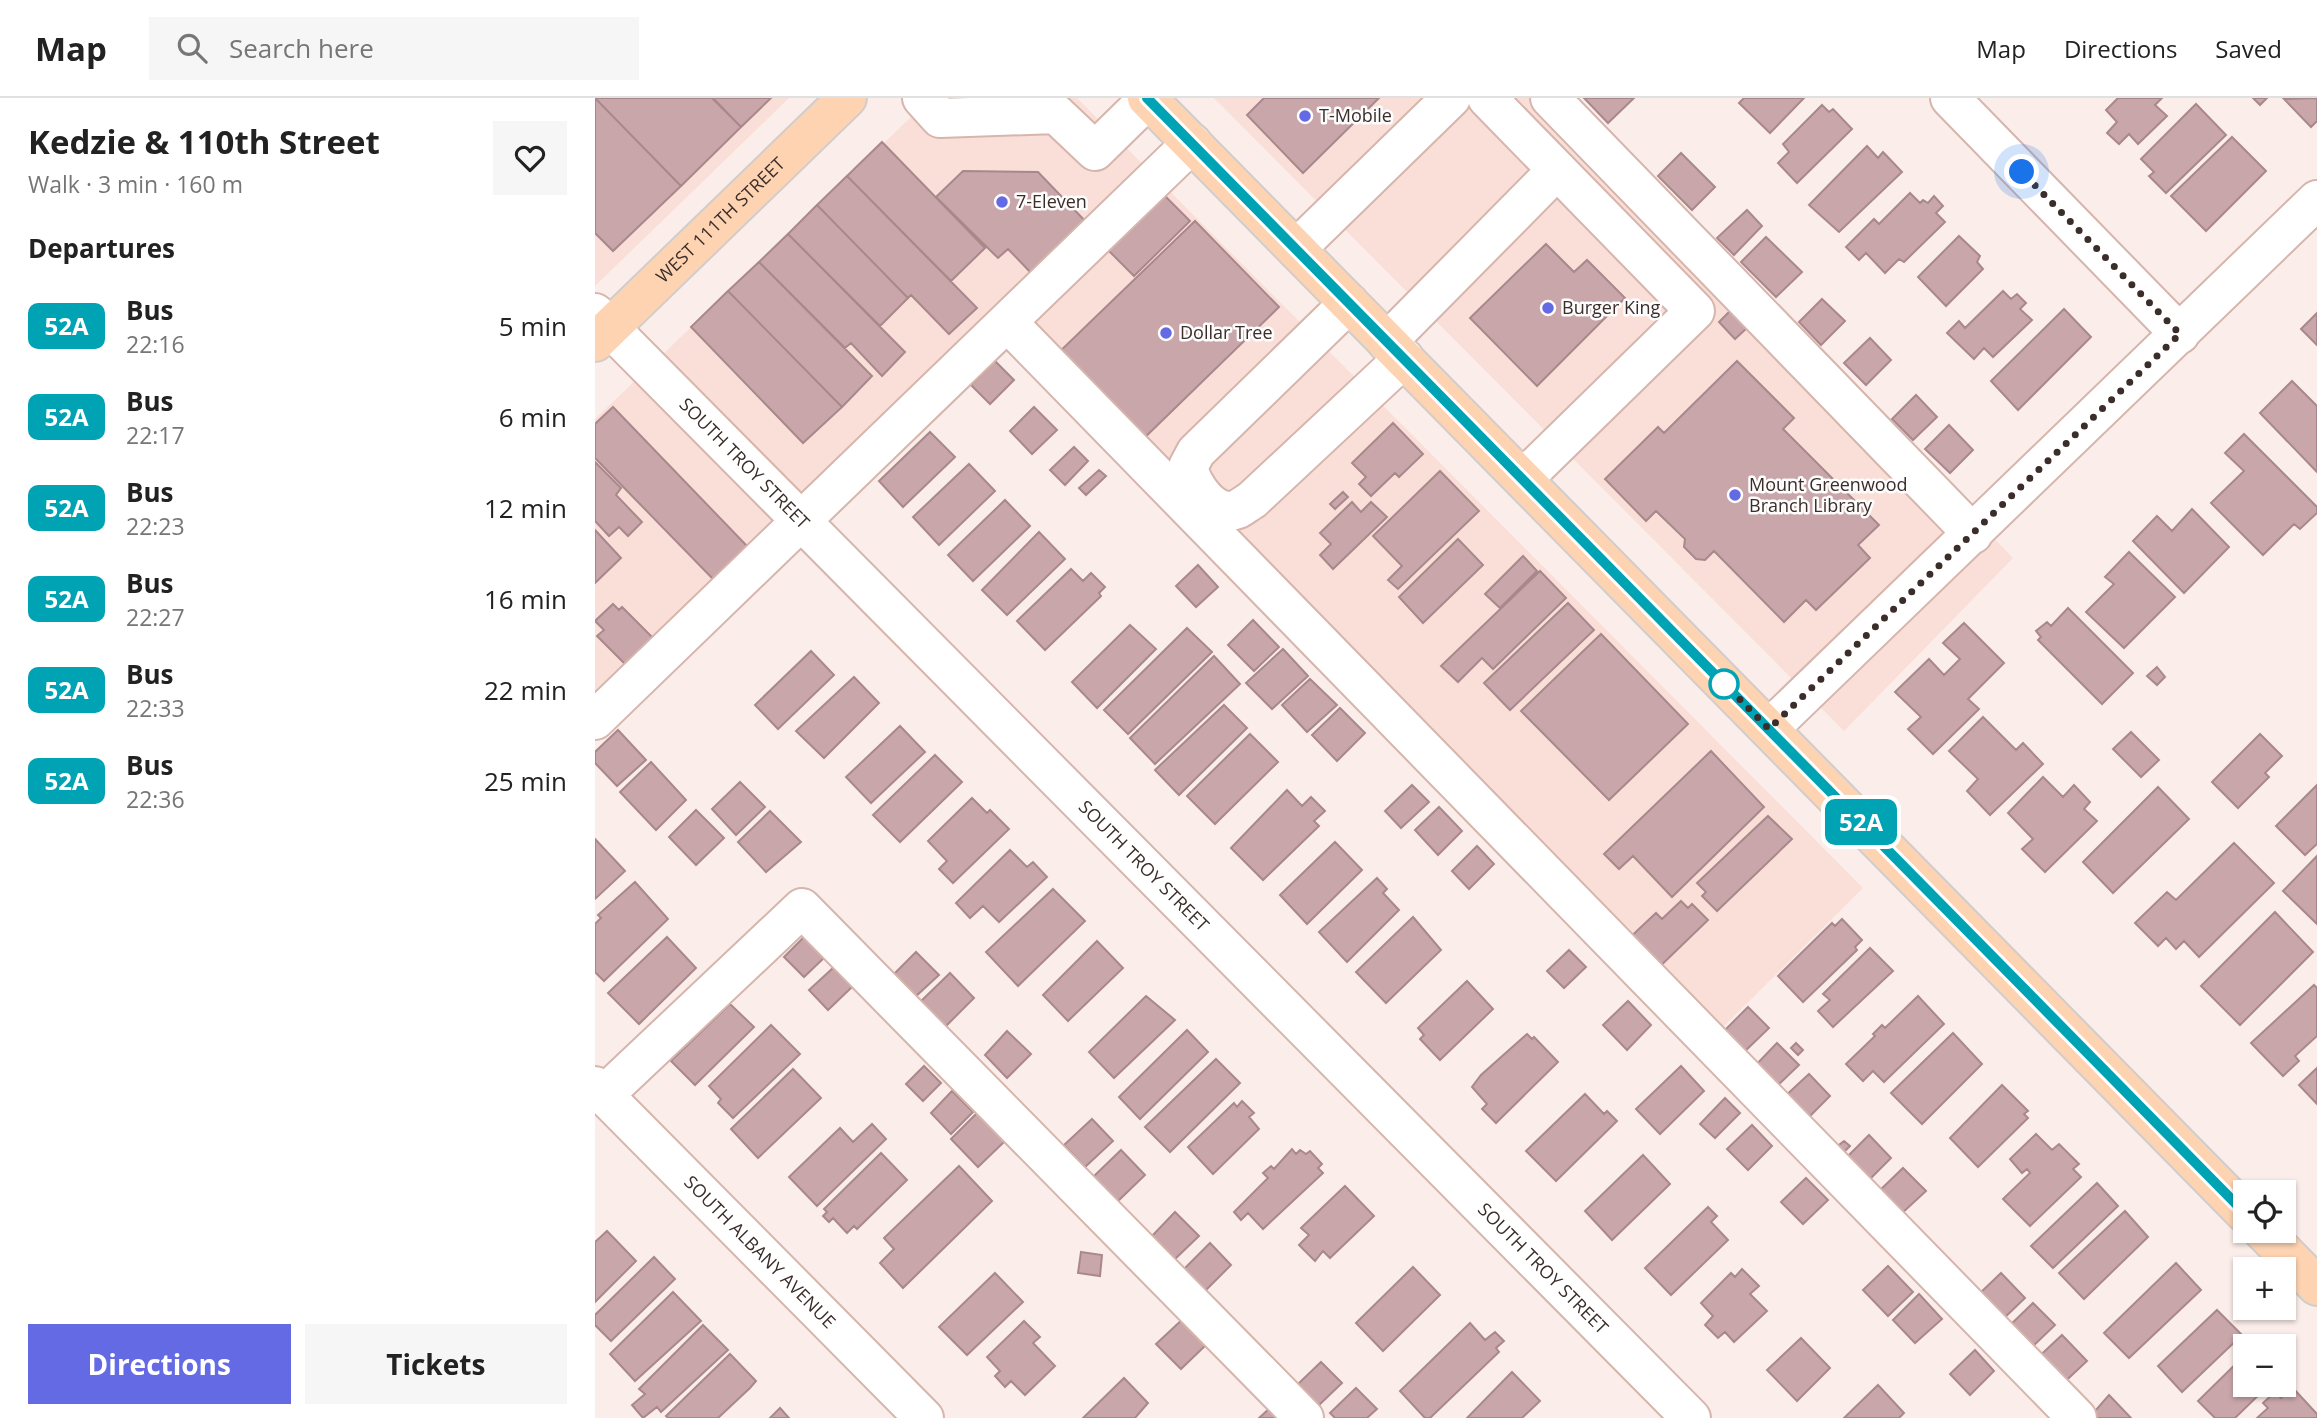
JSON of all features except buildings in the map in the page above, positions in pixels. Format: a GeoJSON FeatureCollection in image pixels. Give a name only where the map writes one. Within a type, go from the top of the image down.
{"type":"FeatureCollection","features":[{"type":"Feature","properties":{"kind":"main road","name":"WEST 111TH STREET"},"geometry":{"type":"LineString","coordinates":[[600,328],[847,98]]}},
{"type":"Feature","properties":{"kind":"main road"},"geometry":{"type":"LineString","coordinates":[[1147,98],[2233,1201]]}},
{"type":"Feature","properties":{"kind":"main road"},"geometry":{"type":"LineString","coordinates":[[2275,1243],[2317,1286]]}},
{"type":"Feature","properties":{"kind":"street"},"geometry":{"type":"LineString","coordinates":[[922,98],[940,118],[1056,114],[1095,151],[1147,98]]}},
{"type":"Feature","properties":{"kind":"street"},"geometry":{"type":"LineString","coordinates":[[1296,249],[1451,98]]}},
{"type":"Feature","properties":{"kind":"street"},"geometry":{"type":"LineString","coordinates":[[1487,98],[1695,311],[1523,479]]}},
{"type":"Feature","properties":{"kind":"street"},"geometry":{"type":"LineString","coordinates":[[1550,98],[1973,534]]}},
{"type":"Feature","properties":{"kind":"street"},"geometry":{"type":"LineString","coordinates":[[1950,98],[2180,334]]}},
{"type":"Feature","properties":{"kind":"street"},"geometry":{"type":"LineString","coordinates":[[595,720],[1192,143]]}},
{"type":"Feature","properties":{"kind":"street"},"geometry":{"type":"LineString","coordinates":[[1349,303],[1196,452],[1188,467],[1191,481],[1204,497],[1219,509],[1236,510],[1252,500],[1396,350],[1557,170]]}},
{"type":"Feature","properties":{"kind":"street"},"geometry":{"type":"LineString","coordinates":[[1769,729],[2317,200]]}},
{"type":"Feature","properties":{"kind":"street"},"geometry":{"type":"LineString","coordinates":[[1008,323],[2077,1418]]}},
{"type":"Feature","properties":{"kind":"street","name":"SOUTH TROY STREET"},"geometry":{"type":"LineString","coordinates":[[600,328],[801,521],[1691,1418]]}},
{"type":"Feature","properties":{"kind":"street"},"geometry":{"type":"LineString","coordinates":[[600,1091],[802,908],[1304,1418]]}},
{"type":"Feature","properties":{"kind":"street","name":"SOUTH ALBANY AVENUE"},"geometry":{"type":"LineString","coordinates":[[600,1091],[924,1418]]}},
{"type":"Feature","properties":{"kind":"shaded area"},"geometry":{"type":"Polygon","coordinates":[[[595,98],[789,98],[595,286],[595,98]]]}},
{"type":"Feature","properties":{"kind":"shaded area"},"geometry":{"type":"Polygon","coordinates":[[[931,98],[1077,98],[1863,888],[1705,1045],[1010,335],[595,730],[595,419],[931,98]]]}},
{"type":"Feature","properties":{"kind":"shaded area"},"geometry":{"type":"Polygon","coordinates":[[[1214,98],[1568,98],[2013,558],[1844,731],[1214,98]]]}},
{"type":"Feature","properties":{"kind":"bus line","name":"52A"},"geometry":{"type":"LineString","coordinates":[[1147,98],[2233,1201]]}},
{"type":"Feature","properties":{"kind":"place","name":"T-Mobile"},"geometry":{"type":"Point","coordinates":[1305,116]}},
{"type":"Feature","properties":{"kind":"place","name":"7-Eleven"},"geometry":{"type":"Point","coordinates":[1002,202]}},
{"type":"Feature","properties":{"kind":"place","name":"Burger King"},"geometry":{"type":"Point","coordinates":[1548,308]}},
{"type":"Feature","properties":{"kind":"place","name":"Dollar Tree"},"geometry":{"type":"Point","coordinates":[1166,333]}},
{"type":"Feature","properties":{"kind":"place","name":"Mount Greenwood Branch Library"},"geometry":{"type":"Point","coordinates":[1735,495]}},
{"type":"Feature","properties":{"kind":"route"},"geometry":{"type":"LineString","coordinates":[[1724,684],[1719,678],[1769,729],[2180,334],[2022,172]]}}]}
